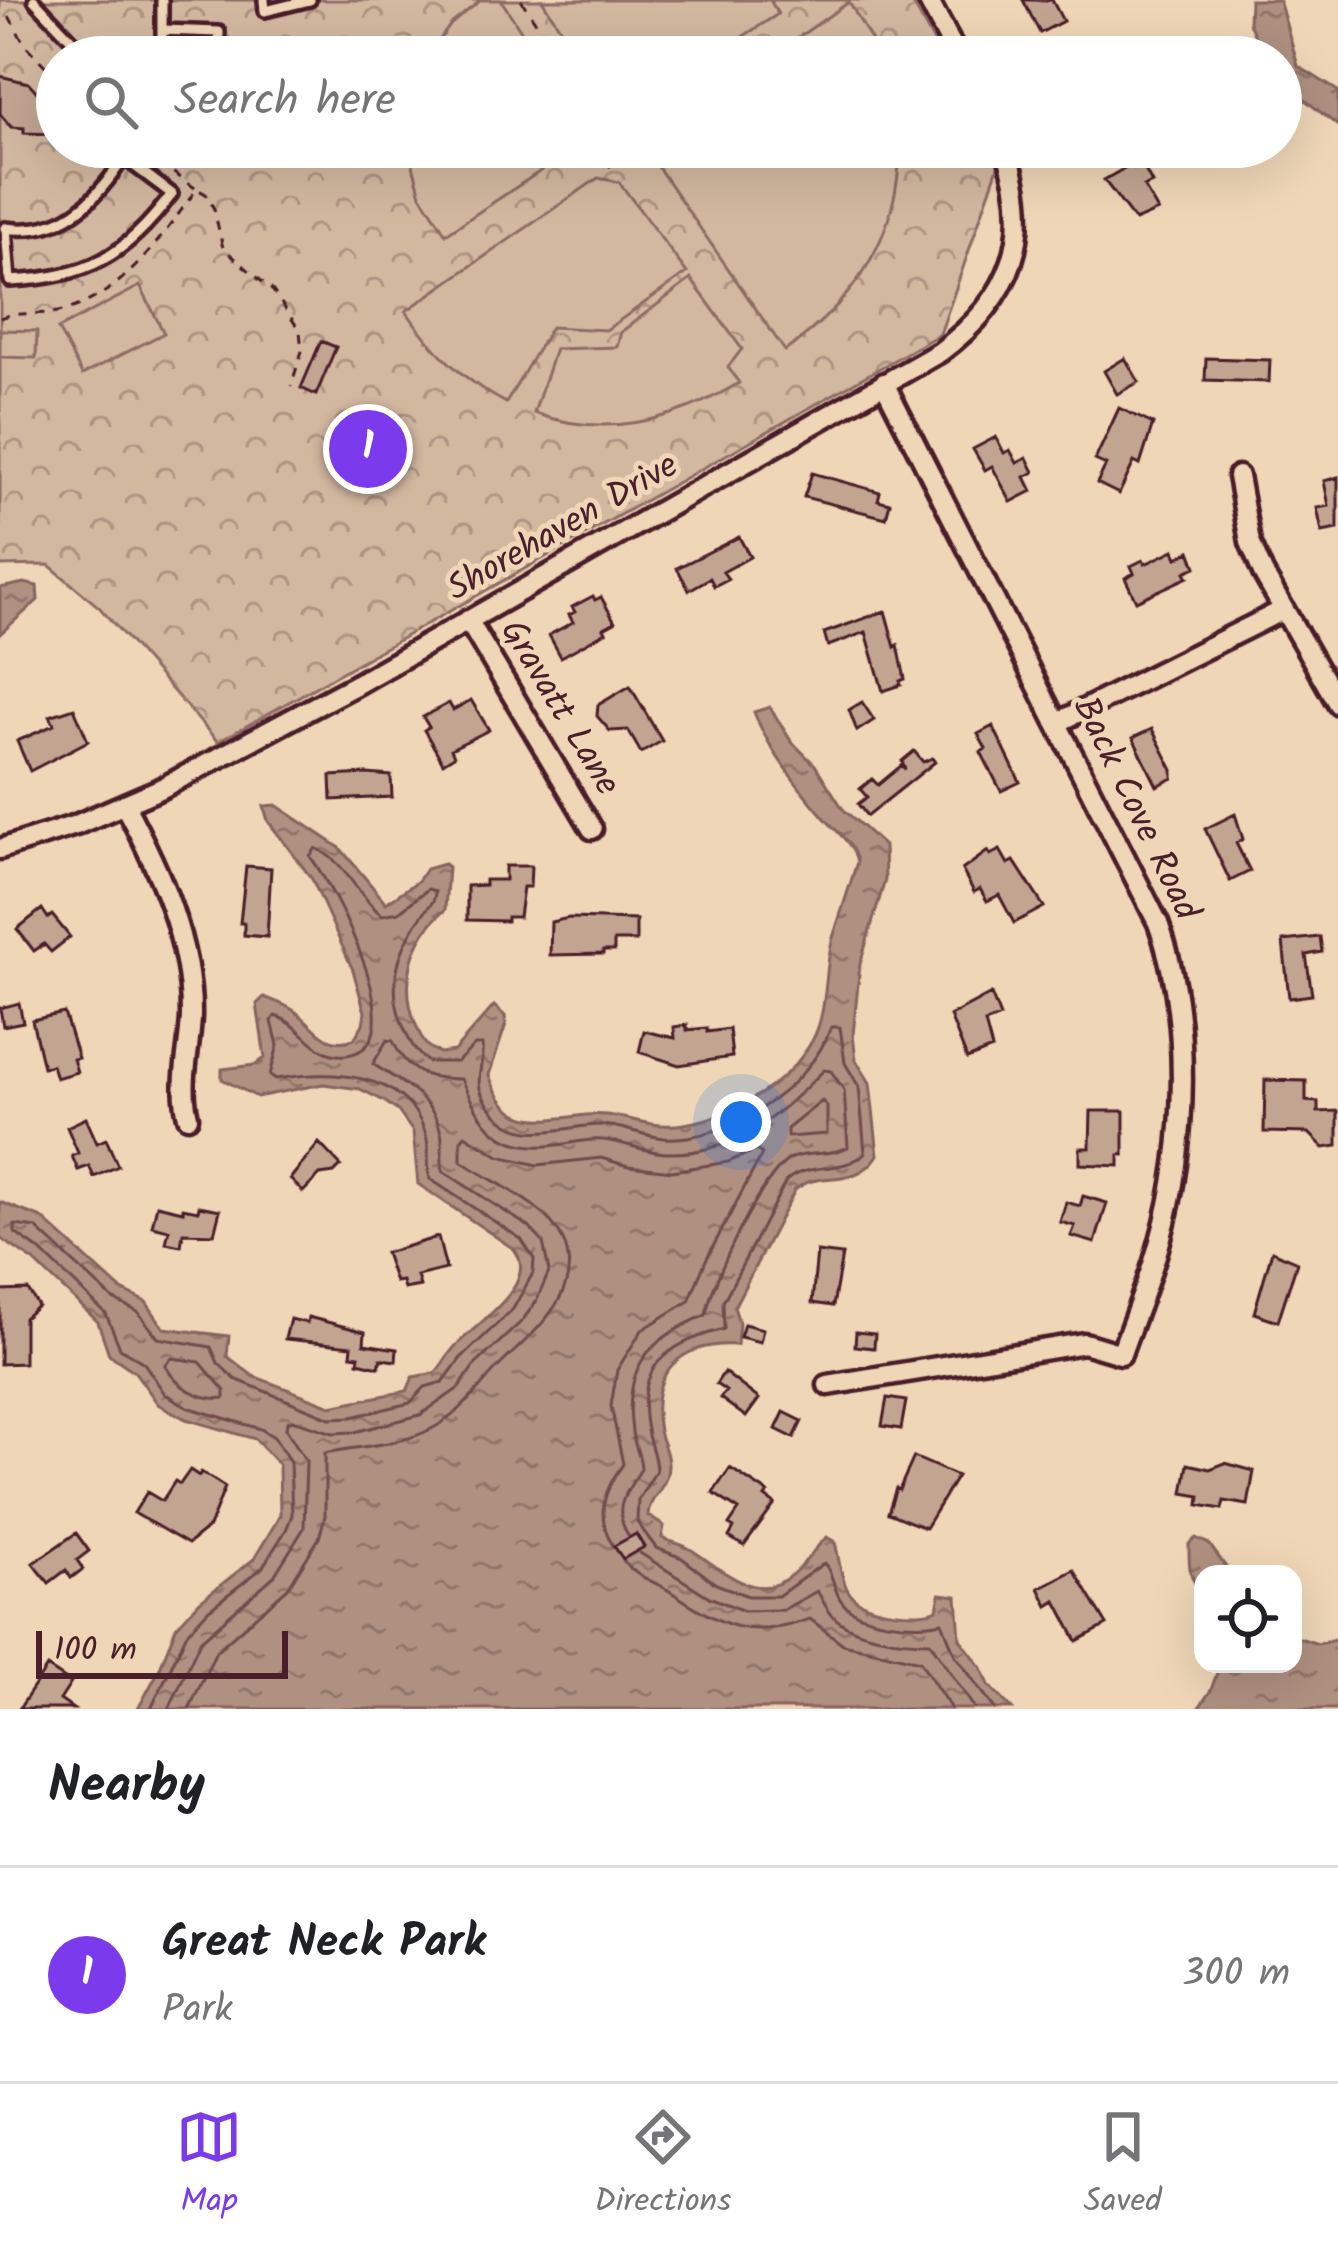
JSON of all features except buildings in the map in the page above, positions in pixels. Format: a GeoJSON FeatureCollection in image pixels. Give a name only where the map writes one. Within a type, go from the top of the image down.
{"type":"FeatureCollection","features":[{"type":"Feature","properties":{"kind":"street"},"geometry":{"type":"LineString","coordinates":[[928,0],[947,36]]}},
{"type":"Feature","properties":{"kind":"street","name":"Shorehaven Drive"},"geometry":{"type":"LineString","coordinates":[[0,849],[125,806],[357,684],[964,334],[994,301],[1008,273],[1020,223],[1011,168]]}},
{"type":"Feature","properties":{"kind":"street","name":"Back Cove Road"},"geometry":{"type":"LineString","coordinates":[[828,1384],[1084,1342],[1121,1354],[1170,1198],[1182,1042],[1178,988],[1158,923],[884,383]]}},
{"type":"Feature","properties":{"kind":"street"},"geometry":{"type":"LineString","coordinates":[[1238,476],[1250,542],[1338,704]]}},
{"type":"Feature","properties":{"kind":"street"},"geometry":{"type":"LineString","coordinates":[[1057,723],[1283,610]]}},
{"type":"Feature","properties":{"kind":"street","name":"Gravatt Lane"},"geometry":{"type":"LineString","coordinates":[[468,620],[592,830]]}},
{"type":"Feature","properties":{"kind":"street"},"geometry":{"type":"LineString","coordinates":[[125,806],[164,887],[184,956],[191,1015],[183,1086],[188,1117]]}},
{"type":"Feature","properties":{"kind":"lane"},"geometry":{"type":"LineString","coordinates":[[34,0],[68,36]]}},
{"type":"Feature","properties":{"kind":"lane"},"geometry":{"type":"LineString","coordinates":[[162,0],[162,36]]}},
{"type":"Feature","properties":{"kind":"lane"},"geometry":{"type":"LineString","coordinates":[[263,0],[265,11],[310,0]]}},
{"type":"Feature","properties":{"kind":"lane"},"geometry":{"type":"LineString","coordinates":[[162,30],[219,32],[219,36]]}},
{"type":"Feature","properties":{"kind":"lane"},"geometry":{"type":"LineString","coordinates":[[117,168],[94,200],[78,213],[40,230],[3,228],[10,281],[56,279],[92,266],[128,245],[172,194],[137,168]]}},
{"type":"Feature","properties":{"kind":"path"},"geometry":{"type":"LineString","coordinates":[[521,0],[545,36]]}},
{"type":"Feature","properties":{"kind":"path"},"geometry":{"type":"LineString","coordinates":[[9,16],[36,56]]}},
{"type":"Feature","properties":{"kind":"path"},"geometry":{"type":"LineString","coordinates":[[166,168],[206,194],[224,248],[273,291],[300,331],[302,351],[291,386]]}},
{"type":"Feature","properties":{"kind":"path"},"geometry":{"type":"LineString","coordinates":[[0,318],[15,312],[37,315],[66,310],[118,282],[152,251],[197,189]]}},
{"type":"Feature","properties":{"kind":"green space"},"geometry":{"type":"Polygon","coordinates":[[[0,0],[911,0],[931,36],[36,36],[36,168],[998,168],[940,334],[218,742],[99,607],[49,565],[0,566],[0,0]]]}},
{"type":"Feature","properties":{"kind":"green space"},"geometry":{"type":"Polygon","coordinates":[[[481,0],[501,0],[524,36],[442,36],[481,0]]]}},
{"type":"Feature","properties":{"kind":"green space"},"geometry":{"type":"Polygon","coordinates":[[[542,0],[770,0],[778,14],[744,36],[565,36],[542,0]]]}},
{"type":"Feature","properties":{"kind":"green space"},"geometry":{"type":"Polygon","coordinates":[[[849,2],[869,36],[800,36],[849,2]]]}},
{"type":"Feature","properties":{"kind":"green space"},"geometry":{"type":"Polygon","coordinates":[[[414,168],[543,168],[446,234],[421,195],[414,168]]]}},
{"type":"Feature","properties":{"kind":"green space"},"geometry":{"type":"Polygon","coordinates":[[[659,168],[898,168],[891,210],[868,264],[833,310],[785,351],[659,168]]]}},
{"type":"Feature","properties":{"kind":"green space"},"geometry":{"type":"Polygon","coordinates":[[[598,178],[619,182],[687,273],[606,330],[551,327],[506,403],[450,363],[406,311],[598,178]]]}},
{"type":"Feature","properties":{"kind":"green space"},"geometry":{"type":"Polygon","coordinates":[[[691,279],[742,349],[728,367],[739,383],[690,407],[640,422],[587,425],[534,413],[555,349],[617,347],[621,332],[691,279]]]}},
{"type":"Feature","properties":{"kind":"green space"},"geometry":{"type":"Polygon","coordinates":[[[140,286],[164,333],[82,375],[58,329],[140,286]]]}},
{"type":"Feature","properties":{"kind":"green space"},"geometry":{"type":"Polygon","coordinates":[[[0,330],[37,331],[36,358],[0,357],[0,330]]]}},
{"type":"Feature","properties":{"kind":"water"},"geometry":{"type":"Polygon","coordinates":[[[1250,0],[1279,0],[1289,36],[1255,36],[1249,23],[1250,0]]]}},
{"type":"Feature","properties":{"kind":"water"},"geometry":{"type":"Polygon","coordinates":[[[1302,68],[1338,91],[1338,126],[1302,98],[1302,68]]]}},
{"type":"Feature","properties":{"kind":"water"},"geometry":{"type":"Polygon","coordinates":[[[24,583],[37,586],[38,600],[0,634],[0,588],[24,583]]]}},
{"type":"Feature","properties":{"kind":"water"},"geometry":{"type":"Polygon","coordinates":[[[770,707],[843,809],[884,846],[885,880],[860,964],[853,1035],[856,1060],[870,1083],[878,1155],[859,1173],[815,1180],[795,1190],[734,1307],[739,1323],[737,1345],[717,1345],[684,1355],[664,1377],[657,1410],[668,1467],[648,1516],[664,1526],[662,1538],[748,1584],[760,1587],[786,1579],[827,1537],[835,1542],[846,1586],[860,1602],[919,1613],[937,1609],[940,1594],[957,1596],[960,1639],[989,1685],[1012,1709],[138,1709],[176,1627],[200,1601],[254,1559],[275,1524],[280,1515],[279,1465],[255,1439],[186,1419],[158,1404],[135,1372],[109,1354],[98,1322],[34,1261],[0,1238],[0,1202],[42,1218],[120,1289],[146,1302],[164,1328],[229,1336],[227,1356],[253,1376],[331,1406],[407,1391],[413,1377],[435,1373],[512,1290],[520,1263],[514,1249],[418,1184],[413,1132],[384,1101],[360,1089],[323,1084],[257,1097],[222,1079],[222,1069],[255,1065],[265,1058],[257,1004],[264,997],[293,1010],[335,1041],[354,1039],[365,1012],[353,970],[312,879],[268,821],[264,806],[276,805],[340,848],[386,903],[418,881],[426,869],[448,867],[445,910],[423,934],[411,963],[411,1010],[425,1043],[440,1053],[454,1051],[494,1006],[505,1016],[489,1075],[505,1105],[515,1113],[539,1119],[597,1114],[664,1125],[695,1122],[735,1108],[771,1086],[812,1041],[821,1018],[832,941],[857,862],[848,843],[803,792],[767,740],[754,712],[770,707]]]}},
{"type":"Feature","properties":{"kind":"water"},"geometry":{"type":"Polygon","coordinates":[[[1196,1538],[1209,1544],[1224,1565],[1194,1565],[1194,1582],[1189,1544],[1196,1538]]]}},
{"type":"Feature","properties":{"kind":"water"},"geometry":{"type":"Polygon","coordinates":[[[1302,1639],[1318,1644],[1338,1639],[1338,1709],[1198,1709],[1217,1673],[1302,1673],[1302,1639]]]}},
{"type":"Feature","properties":{"kind":"place","name":"Great Neck Park"},"geometry":{"type":"Point","coordinates":[368,449]}}]}
